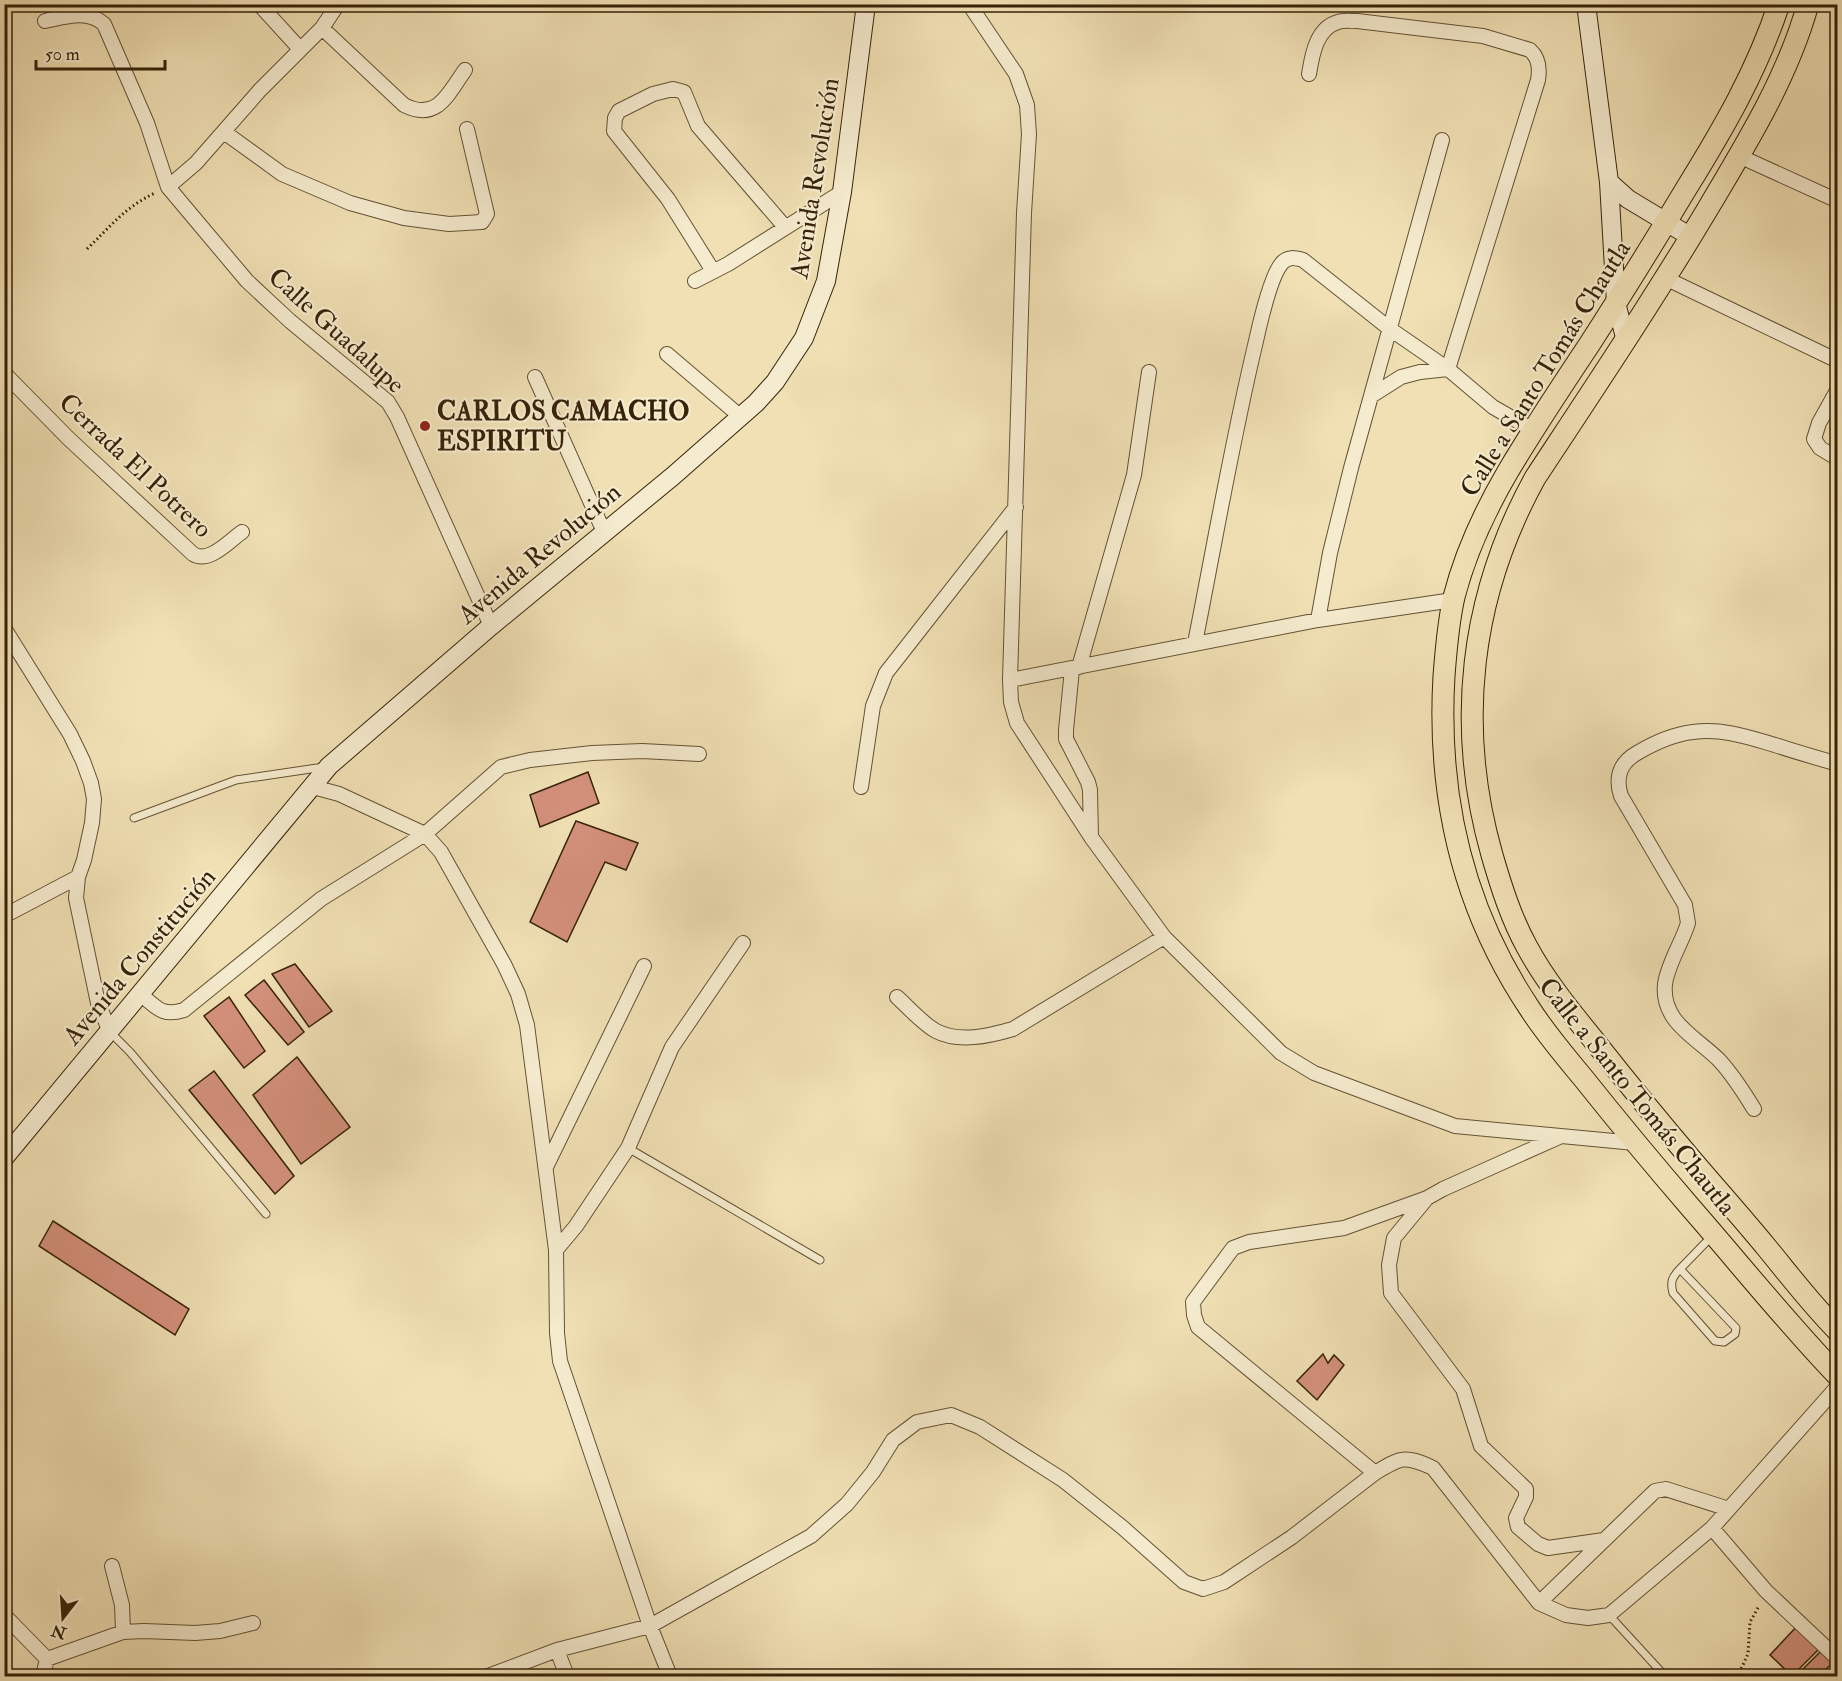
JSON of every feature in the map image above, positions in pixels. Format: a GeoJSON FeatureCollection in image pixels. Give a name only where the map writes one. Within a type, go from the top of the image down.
{"type":"FeatureCollection","features":[{"type":"Feature","properties":{"kind":"main road","name":"Calle a Santo Tomás Chautla"},"geometry":{"type":"LineString","coordinates":[[1779,4],[1748,82],[1666,223],[1533,430],[1486,513],[1453,600],[1445,663],[1443,748],[1451,818],[1459,854],[1472,894],[1486,930],[1530,1010],[1635,1143],[1797,1334],[1838,1376]]}},
{"type":"Feature","properties":{"kind":"main road","name":"Calle a Santo Tomás Chautla"},"geometry":{"type":"LineString","coordinates":[[1808,4],[1796,42],[1764,111],[1739,156],[1626,341],[1535,478],[1518,509],[1495,570],[1478,635],[1471,731],[1479,803],[1499,880],[1516,926],[1542,973],[1660,1123],[1838,1331]]}},
{"type":"Feature","properties":{"kind":"street"},"geometry":{"type":"LineString","coordinates":[[259,4],[300,49]]}},
{"type":"Feature","properties":{"kind":"street"},"geometry":{"type":"LineString","coordinates":[[45,21],[78,14],[98,18],[104,24],[147,123],[168,187],[196,164],[300,49],[322,28],[338,4]]}},
{"type":"Feature","properties":{"kind":"street","name":"Avenida Revolución"},"geometry":{"type":"LineString","coordinates":[[313,787],[329,766],[491,626],[673,476],[741,417],[775,382],[800,345],[826,281],[842,192],[866,4]]}},
{"type":"Feature","properties":{"kind":"street"},"geometry":{"type":"LineString","coordinates":[[969,4],[1016,74],[1027,105],[1029,134],[1024,213],[1010,680],[1011,702],[1017,723],[1091,837],[1164,937],[1281,1053],[1314,1072],[1455,1126],[1635,1143]]}},
{"type":"Feature","properties":{"kind":"street"},"geometry":{"type":"LineString","coordinates":[[1586,4],[1609,182],[1616,303],[1626,341]]}},
{"type":"Feature","properties":{"kind":"street"},"geometry":{"type":"LineString","coordinates":[[1309,74],[1319,38],[1327,27],[1338,22],[1357,21],[1483,36],[1530,50],[1537,59],[1540,71],[1538,80],[1448,369]]}},
{"type":"Feature","properties":{"kind":"street"},"geometry":{"type":"LineString","coordinates":[[322,28],[404,105],[414,110],[431,110],[438,106],[465,70]]}},
{"type":"Feature","properties":{"kind":"street"},"geometry":{"type":"LineString","coordinates":[[713,271],[668,199],[614,131],[615,118],[619,111],[653,94],[673,89],[684,92],[698,126],[785,227]]}},
{"type":"Feature","properties":{"kind":"street"},"geometry":{"type":"LineString","coordinates":[[224,132],[282,174],[350,203],[404,218],[449,224],[482,222],[486,219],[487,214],[467,129]]}},
{"type":"Feature","properties":{"kind":"street"},"geometry":{"type":"LineString","coordinates":[[1318,620],[1330,553],[1442,140]]}},
{"type":"Feature","properties":{"kind":"street"},"geometry":{"type":"LineString","coordinates":[[1739,156],[1838,201]]}},
{"type":"Feature","properties":{"kind":"street"},"geometry":{"type":"LineString","coordinates":[[1609,182],[1628,199],[1691,237]]}},
{"type":"Feature","properties":{"kind":"street","name":"Calle Guadalupe"},"geometry":{"type":"LineString","coordinates":[[168,187],[247,281],[290,321],[388,402],[397,417],[491,626]]}},
{"type":"Feature","properties":{"kind":"street"},"geometry":{"type":"LineString","coordinates":[[695,281],[728,264],[842,192]]}},
{"type":"Feature","properties":{"kind":"street"},"geometry":{"type":"LineString","coordinates":[[1195,643],[1250,365],[1264,307],[1280,265],[1286,259],[1303,260],[1390,329],[1448,369],[1493,407],[1533,430]]}},
{"type":"Feature","properties":{"kind":"street"},"geometry":{"type":"LineString","coordinates":[[1665,278],[1838,362]]}},
{"type":"Feature","properties":{"kind":"street"},"geometry":{"type":"LineString","coordinates":[[667,354],[741,417]]}},
{"type":"Feature","properties":{"kind":"street"},"geometry":{"type":"LineString","coordinates":[[1371,396],[1401,377],[1448,369]]}},
{"type":"Feature","properties":{"kind":"street"},"geometry":{"type":"LineString","coordinates":[[1091,837],[1089,782],[1066,739],[1066,730],[1076,668],[1134,475],[1149,372]]}},
{"type":"Feature","properties":{"kind":"street","name":"Cerrada El Potrero"},"geometry":{"type":"LineString","coordinates":[[4,373],[69,439],[193,554],[202,558],[208,556],[242,532]]}},
{"type":"Feature","properties":{"kind":"street"},"geometry":{"type":"LineString","coordinates":[[535,377],[604,532]]}},
{"type":"Feature","properties":{"kind":"street"},"geometry":{"type":"LineString","coordinates":[[1838,388],[1819,423],[1814,439],[1820,448],[1838,459]]}},
{"type":"Feature","properties":{"kind":"street"},"geometry":{"type":"LineString","coordinates":[[861,787],[873,706],[886,673],[1016,507]]}},
{"type":"Feature","properties":{"kind":"street"},"geometry":{"type":"LineString","coordinates":[[1010,680],[1318,620],[1453,600]]}},
{"type":"Feature","properties":{"kind":"street"},"geometry":{"type":"LineString","coordinates":[[4,628],[70,734],[91,783],[94,799],[88,843],[78,876],[76,898],[98,1003],[110,1032]]}},
{"type":"Feature","properties":{"kind":"street"},"geometry":{"type":"LineString","coordinates":[[1754,1109],[1718,1059],[1685,1032],[1673,1018],[1668,1007],[1665,983],[1688,923],[1688,915],[1685,905],[1621,796],[1618,782],[1622,767],[1628,758],[1654,744],[1693,732],[1735,733],[1838,764]]}},
{"type":"Feature","properties":{"kind":"street"},"geometry":{"type":"LineString","coordinates":[[140,994],[164,1012],[174,1013],[184,1010],[321,899],[426,834],[501,767],[517,762],[592,753],[642,751],[699,754]]}},
{"type":"Feature","properties":{"kind":"street"},"geometry":{"type":"LineString","coordinates":[[313,787],[339,794],[426,834],[453,871],[518,994],[527,1025],[556,1250],[557,1334],[560,1361],[670,1677]]}},
{"type":"Feature","properties":{"kind":"street","name":"Avenida Constitución"},"geometry":{"type":"LineString","coordinates":[[4,1158],[313,787]]}},
{"type":"Feature","properties":{"kind":"street"},"geometry":{"type":"LineString","coordinates":[[4,916],[78,876]]}},
{"type":"Feature","properties":{"kind":"street"},"geometry":{"type":"LineString","coordinates":[[897,997],[934,1030],[953,1037],[991,1036],[1013,1029],[1164,937]]}},
{"type":"Feature","properties":{"kind":"street"},"geometry":{"type":"LineString","coordinates":[[556,1250],[576,1226],[628,1148],[672,1047],[743,944]]}},
{"type":"Feature","properties":{"kind":"street"},"geometry":{"type":"LineString","coordinates":[[546,1167],[644,966]]}},
{"type":"Feature","properties":{"kind":"street"},"geometry":{"type":"LineString","coordinates":[[1375,1473],[1198,1327],[1193,1302],[1233,1248],[1249,1242],[1344,1228],[1427,1198],[1560,1136]]}},
{"type":"Feature","properties":{"kind":"street"},"geometry":{"type":"LineString","coordinates":[[1427,1198],[1394,1238],[1389,1265],[1391,1293],[1463,1389],[1481,1446],[1526,1489],[1526,1497],[1516,1518],[1518,1527],[1538,1544],[1548,1548],[1604,1540]]}},
{"type":"Feature","properties":{"kind":"street"},"geometry":{"type":"LineString","coordinates":[[488,1677],[557,1650],[651,1626],[811,1536],[847,1504],[873,1472],[893,1440],[917,1422],[951,1414],[980,1427],[1063,1480],[1122,1527],[1184,1582],[1203,1589],[1224,1582],[1283,1543],[1375,1473],[1398,1460],[1420,1462],[1433,1468],[1539,1604],[1566,1615],[1588,1618],[1609,1615],[1712,1528],[1838,1386]]}},
{"type":"Feature","properties":{"kind":"street"},"geometry":{"type":"LineString","coordinates":[[1539,1604],[1654,1491],[1666,1489],[1729,1509]]}},
{"type":"Feature","properties":{"kind":"street"},"geometry":{"type":"LineString","coordinates":[[1712,1528],[1766,1591],[1837,1658]]}},
{"type":"Feature","properties":{"kind":"street"},"geometry":{"type":"LineString","coordinates":[[112,1566],[122,1605],[123,1632]]}},
{"type":"Feature","properties":{"kind":"street"},"geometry":{"type":"LineString","coordinates":[[4,1615],[47,1659]]}},
{"type":"Feature","properties":{"kind":"street"},"geometry":{"type":"LineString","coordinates":[[47,1659],[123,1632],[144,1630],[195,1633],[220,1631],[253,1623]]}},
{"type":"Feature","properties":{"kind":"street"},"geometry":{"type":"LineString","coordinates":[[557,1650],[567,1677]]}},
{"type":"Feature","properties":{"kind":"street"},"geometry":{"type":"LineString","coordinates":[[43,1677],[47,1659]]}},
{"type":"Feature","properties":{"kind":"lane"},"geometry":{"type":"LineString","coordinates":[[134,818],[236,780],[329,766]]}},
{"type":"Feature","properties":{"kind":"lane"},"geometry":{"type":"LineString","coordinates":[[110,1032],[130,1052],[266,1214]]}},
{"type":"Feature","properties":{"kind":"lane"},"geometry":{"type":"LineString","coordinates":[[628,1148],[820,1260]]}},
{"type":"Feature","properties":{"kind":"lane"},"geometry":{"type":"LineString","coordinates":[[1680,1269],[1736,1328],[1735,1334],[1724,1342],[1715,1341],[1673,1293],[1671,1285],[1673,1276],[1714,1234]]}},
{"type":"Feature","properties":{"kind":"lane"},"geometry":{"type":"LineString","coordinates":[[1609,1615],[1665,1677]]}},
{"type":"Feature","properties":{"kind":"path"},"geometry":{"type":"LineString","coordinates":[[87,249],[138,201],[168,187]]}},
{"type":"Feature","properties":{"kind":"path"},"geometry":{"type":"LineString","coordinates":[[1736,1677],[1748,1654],[1750,1622],[1766,1591]]}},
{"type":"Feature","properties":{"kind":"building"},"geometry":{"type":"Polygon","coordinates":[[[588,772],[599,803],[540,827],[530,795],[588,772]]]}},
{"type":"Feature","properties":{"kind":"building"},"geometry":{"type":"Polygon","coordinates":[[[576,821],[638,843],[626,870],[605,862],[567,942],[530,922],[576,821]]]}},
{"type":"Feature","properties":{"kind":"building"},"geometry":{"type":"Polygon","coordinates":[[[295,964],[332,1011],[309,1027],[272,974],[295,964]]]}},
{"type":"Feature","properties":{"kind":"building"},"geometry":{"type":"Polygon","coordinates":[[[264,980],[304,1032],[288,1045],[245,995],[264,980]]]}},
{"type":"Feature","properties":{"kind":"building"},"geometry":{"type":"Polygon","coordinates":[[[229,997],[265,1051],[244,1068],[204,1016],[229,997]]]}},
{"type":"Feature","properties":{"kind":"building"},"geometry":{"type":"Polygon","coordinates":[[[297,1057],[350,1127],[301,1164],[253,1095],[297,1057]]]}},
{"type":"Feature","properties":{"kind":"building"},"geometry":{"type":"Polygon","coordinates":[[[214,1071],[294,1176],[275,1194],[189,1090],[214,1071]]]}},
{"type":"Feature","properties":{"kind":"building"},"geometry":{"type":"Polygon","coordinates":[[[53,1221],[189,1309],[175,1335],[39,1246],[53,1221]]]}},
{"type":"Feature","properties":{"kind":"building"},"geometry":{"type":"Polygon","coordinates":[[[1323,1354],[1328,1363],[1334,1355],[1344,1365],[1317,1400],[1297,1381],[1323,1354]]]}},
{"type":"Feature","properties":{"kind":"building"},"geometry":{"type":"Polygon","coordinates":[[[1798,1625],[1820,1648],[1792,1676],[1770,1655],[1798,1625]]]}},
{"type":"Feature","properties":{"kind":"building"},"geometry":{"type":"Polygon","coordinates":[[[1824,1648],[1836,1660],[1818,1676],[1796,1676],[1824,1648]]]}},
{"type":"Feature","properties":{"kind":"place","name":"CARLOS CAMACHO ESPIRITU"},"geometry":{"type":"Point","coordinates":[425,426]}}]}
